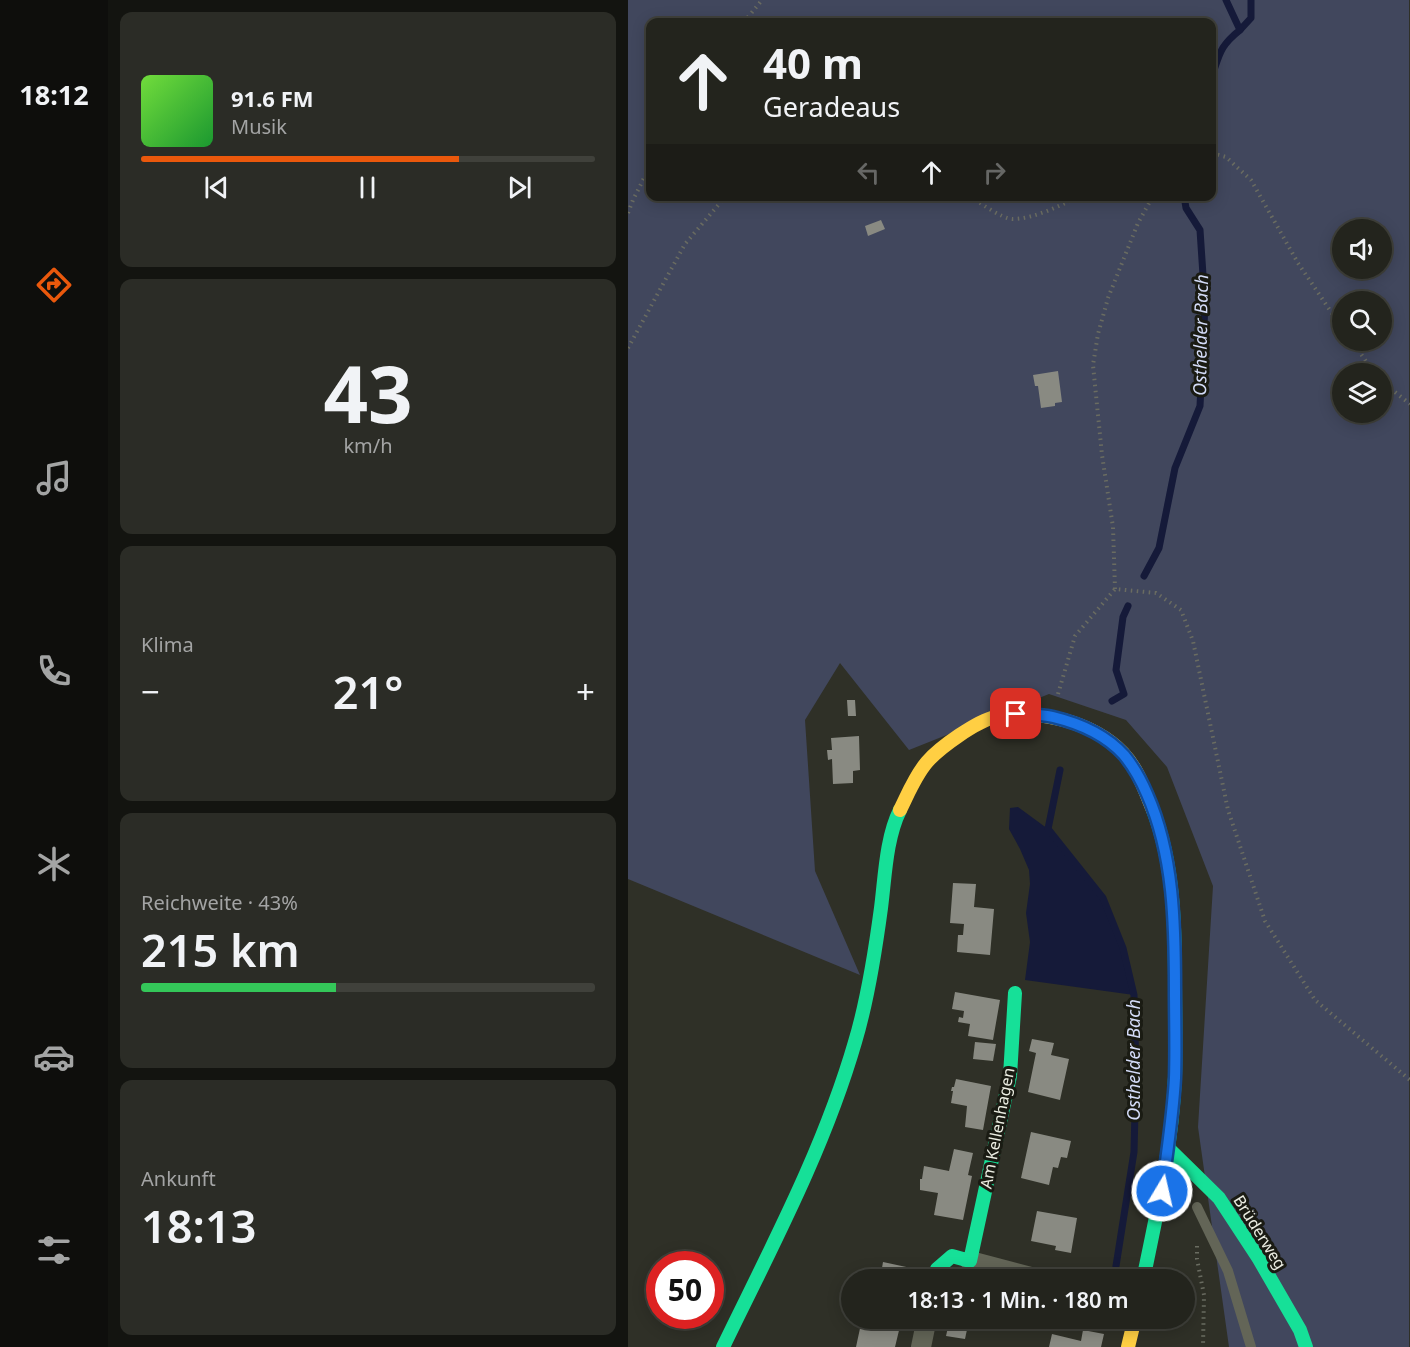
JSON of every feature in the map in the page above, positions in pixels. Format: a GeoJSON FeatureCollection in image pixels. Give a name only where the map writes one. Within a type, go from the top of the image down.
{"type":"FeatureCollection","features":[{"type":"Feature","properties":{"kind":"main road"},"geometry":{"type":"LineString","coordinates":[[723,1347],[800,1187],[839,1089],[867,992],[889,846],[898,814],[927,762],[967,730],[993,717],[1016,714],[1051,716],[1081,726],[1106,739],[1124,754],[1138,774],[1161,831],[1168,864],[1173,909],[1175,1078],[1162,1191],[1145,1269]]}},
{"type":"Feature","properties":{"kind":"main road","name":"Am Kellenhagen"},"geometry":{"type":"LineString","coordinates":[[970,1261],[1010,1076],[1015,993]]}},
{"type":"Feature","properties":{"kind":"main road","name":"Brüderweg"},"geometry":{"type":"LineString","coordinates":[[1168,1148],[1219,1198],[1259,1259],[1300,1330],[1306,1347]]}},
{"type":"Feature","properties":{"kind":"main road"},"geometry":{"type":"LineString","coordinates":[[937,1269],[952,1256],[970,1261]]}},
{"type":"Feature","properties":{"kind":"main road"},"geometry":{"type":"LineString","coordinates":[[1128,1347],[1132,1329]]}},
{"type":"Feature","properties":{"kind":"street"},"geometry":{"type":"LineString","coordinates":[[970,1261],[1000,1269]]}},
{"type":"Feature","properties":{"kind":"street"},"geometry":{"type":"LineString","coordinates":[[921,1347],[925,1329]]}},
{"type":"Feature","properties":{"kind":"lane"},"geometry":{"type":"LineString","coordinates":[[1197,1207],[1228,1271],[1251,1347]]}},
{"type":"Feature","properties":{"kind":"path"},"geometry":{"type":"LineString","coordinates":[[747,18],[762,0]]}},
{"type":"Feature","properties":{"kind":"path"},"geometry":{"type":"LineString","coordinates":[[1216,154],[1226,157],[1251,180],[1298,263],[1332,313]]}},
{"type":"Feature","properties":{"kind":"path"},"geometry":{"type":"LineString","coordinates":[[628,213],[646,174]]}},
{"type":"Feature","properties":{"kind":"path"},"geometry":{"type":"LineString","coordinates":[[628,348],[685,244],[722,201]]}},
{"type":"Feature","properties":{"kind":"path"},"geometry":{"type":"LineString","coordinates":[[977,201],[1011,219],[1034,215],[1069,201]]}},
{"type":"Feature","properties":{"kind":"path"},"geometry":{"type":"LineString","coordinates":[[1051,716],[1075,636],[1115,589],[1113,527],[1102,455],[1093,364],[1108,298],[1138,223],[1150,201]]}},
{"type":"Feature","properties":{"kind":"path"},"geometry":{"type":"LineString","coordinates":[[1392,390],[1410,404]]}},
{"type":"Feature","properties":{"kind":"path"},"geometry":{"type":"LineString","coordinates":[[1115,589],[1156,593],[1181,610],[1193,641],[1228,810],[1265,921],[1315,1000],[1410,1080]]}},
{"type":"Feature","properties":{"kind":"path"},"geometry":{"type":"LineString","coordinates":[[1197,1207],[1197,1259],[1204,1295],[1203,1347]]}},
{"type":"Feature","properties":{"kind":"shaded area"},"geometry":{"type":"Polygon","coordinates":[[[628,0],[1409,0],[1409,1347],[1229,1347],[1198,1127],[1213,886],[1167,767],[1126,720],[1049,694],[909,750],[840,663],[805,720],[815,871],[860,975],[628,879],[628,0]]]}},
{"type":"Feature","properties":{"kind":"shaded area"},"geometry":{"type":"Polygon","coordinates":[[[1018,807],[1048,829],[1103,898],[1123,948],[1134,995],[1025,980],[1030,942],[1026,913],[1030,884],[1029,870],[1009,829],[1010,808],[1018,807]]]}},
{"type":"Feature","properties":{"kind":"building"},"geometry":{"type":"Polygon","coordinates":[[[881,220],[885,229],[868,236],[865,226],[881,220]]]}},
{"type":"Feature","properties":{"kind":"building"},"geometry":{"type":"Polygon","coordinates":[[[1058,371],[1062,402],[1055,403],[1055,406],[1041,408],[1038,386],[1035,386],[1033,375],[1058,371]]]}},
{"type":"Feature","properties":{"kind":"building"},"geometry":{"type":"Polygon","coordinates":[[[847,700],[855,700],[856,716],[848,716],[847,700]]]}},
{"type":"Feature","properties":{"kind":"building"},"geometry":{"type":"Polygon","coordinates":[[[859,736],[860,770],[853,771],[853,783],[833,784],[832,759],[828,760],[827,750],[832,750],[831,738],[859,736]]]}},
{"type":"Feature","properties":{"kind":"building"},"geometry":{"type":"Polygon","coordinates":[[[953,883],[976,884],[974,907],[994,909],[990,955],[957,952],[958,935],[963,935],[964,924],[950,923],[953,883]]]}},
{"type":"Feature","properties":{"kind":"building"},"geometry":{"type":"Polygon","coordinates":[[[955,992],[1000,1000],[993,1040],[968,1036],[970,1024],[958,1022],[959,1017],[963,1018],[964,1011],[952,1009],[955,992]]]}},
{"type":"Feature","properties":{"kind":"building"},"geometry":{"type":"Polygon","coordinates":[[[1032,1039],[1054,1043],[1051,1055],[1069,1059],[1060,1100],[1028,1092],[1036,1053],[1029,1051],[1032,1039]]]}},
{"type":"Feature","properties":{"kind":"building"},"geometry":{"type":"Polygon","coordinates":[[[975,1042],[996,1044],[993,1061],[973,1059],[975,1042]]]}},
{"type":"Feature","properties":{"kind":"building"},"geometry":{"type":"Polygon","coordinates":[[[956,1079],[991,1086],[983,1130],[965,1127],[967,1106],[951,1103],[953,1091],[951,1091],[956,1079]]]}},
{"type":"Feature","properties":{"kind":"building"},"geometry":{"type":"Polygon","coordinates":[[[1031,1132],[1071,1141],[1067,1158],[1061,1157],[1058,1168],[1053,1167],[1049,1185],[1021,1178],[1031,1132]]]}},
{"type":"Feature","properties":{"kind":"building"},"geometry":{"type":"Polygon","coordinates":[[[954,1149],[973,1153],[968,1175],[972,1176],[963,1220],[934,1215],[938,1193],[920,1190],[920,1179],[922,1179],[924,1166],[949,1171],[954,1149]]]}},
{"type":"Feature","properties":{"kind":"building"},"geometry":{"type":"Polygon","coordinates":[[[1037,1211],[1077,1218],[1071,1253],[1055,1250],[1056,1246],[1031,1241],[1037,1211]]]}},
{"type":"Feature","properties":{"kind":"building"},"geometry":{"type":"Polygon","coordinates":[[[883,1262],[911,1268],[911,1269],[882,1269],[883,1262]]]}},
{"type":"Feature","properties":{"kind":"building"},"geometry":{"type":"Polygon","coordinates":[[[860,1329],[899,1329],[895,1347],[856,1347],[860,1329]]]}},
{"type":"Feature","properties":{"kind":"building"},"geometry":{"type":"Polygon","coordinates":[[[948,1329],[967,1329],[965,1339],[946,1336],[948,1329]]]}},
{"type":"Feature","properties":{"kind":"building"},"geometry":{"type":"Polygon","coordinates":[[[1083,1330],[1104,1334],[1101,1347],[1049,1347],[1052,1334],[1081,1341],[1083,1330]]]}},
{"type":"Feature","properties":{"kind":"waterway","name":"Osthelder Bach"},"geometry":{"type":"LineString","coordinates":[[1216,64],[1228,41],[1240,30],[1226,0]]}},
{"type":"Feature","properties":{"kind":"waterway"},"geometry":{"type":"LineString","coordinates":[[1240,30],[1251,18],[1251,0]]}},
{"type":"Feature","properties":{"kind":"waterway","name":"Osthelder Bach"},"geometry":{"type":"LineString","coordinates":[[1144,576],[1159,548],[1175,468],[1200,406],[1205,305],[1200,230],[1186,208],[1185,201]]}},
{"type":"Feature","properties":{"kind":"waterway","name":"Osthelder Bach"},"geometry":{"type":"LineString","coordinates":[[1112,701],[1124,694],[1116,670],[1123,617],[1128,606]]}},
{"type":"Feature","properties":{"kind":"waterway","name":"Osthelder Bach"},"geometry":{"type":"LineString","coordinates":[[1060,770],[1048,829],[1103,898],[1123,948],[1134,995],[1136,1069],[1134,1152],[1116,1266]]}},
{"type":"Feature","properties":{"kind":"traffic: fast"},"geometry":{"type":"LineString","coordinates":[[723,1347],[795,1198],[842,1082],[860,1026],[876,942],[889,845],[900,810]]}},
{"type":"Feature","properties":{"kind":"traffic: fast"},"geometry":{"type":"LineString","coordinates":[[1145,1269],[1167,1154],[1175,1065],[1175,956],[1172,892],[1165,850],[1153,810]]}},
{"type":"Feature","properties":{"kind":"traffic: fast"},"geometry":{"type":"LineString","coordinates":[[937,1269],[952,1256],[970,1261],[1010,1076],[1015,993]]}},
{"type":"Feature","properties":{"kind":"traffic: fast"},"geometry":{"type":"LineString","coordinates":[[1168,1148],[1219,1198],[1259,1259],[1300,1330],[1306,1347]]}},
{"type":"Feature","properties":{"kind":"traffic: slow"},"geometry":{"type":"LineString","coordinates":[[900,810],[923,767],[949,742],[987,719],[1029,714],[1064,720],[1111,742],[1133,766],[1153,810]]}},
{"type":"Feature","properties":{"kind":"traffic: slow"},"geometry":{"type":"LineString","coordinates":[[1128,1347],[1132,1329]]}},
{"type":"Feature","properties":{"kind":"route"},"geometry":{"type":"LineString","coordinates":[[1016,714],[1051,716],[1081,726],[1106,739],[1124,754],[1138,774],[1161,831],[1168,864],[1173,909],[1175,962],[1175,1078],[1162,1191]]}}]}
